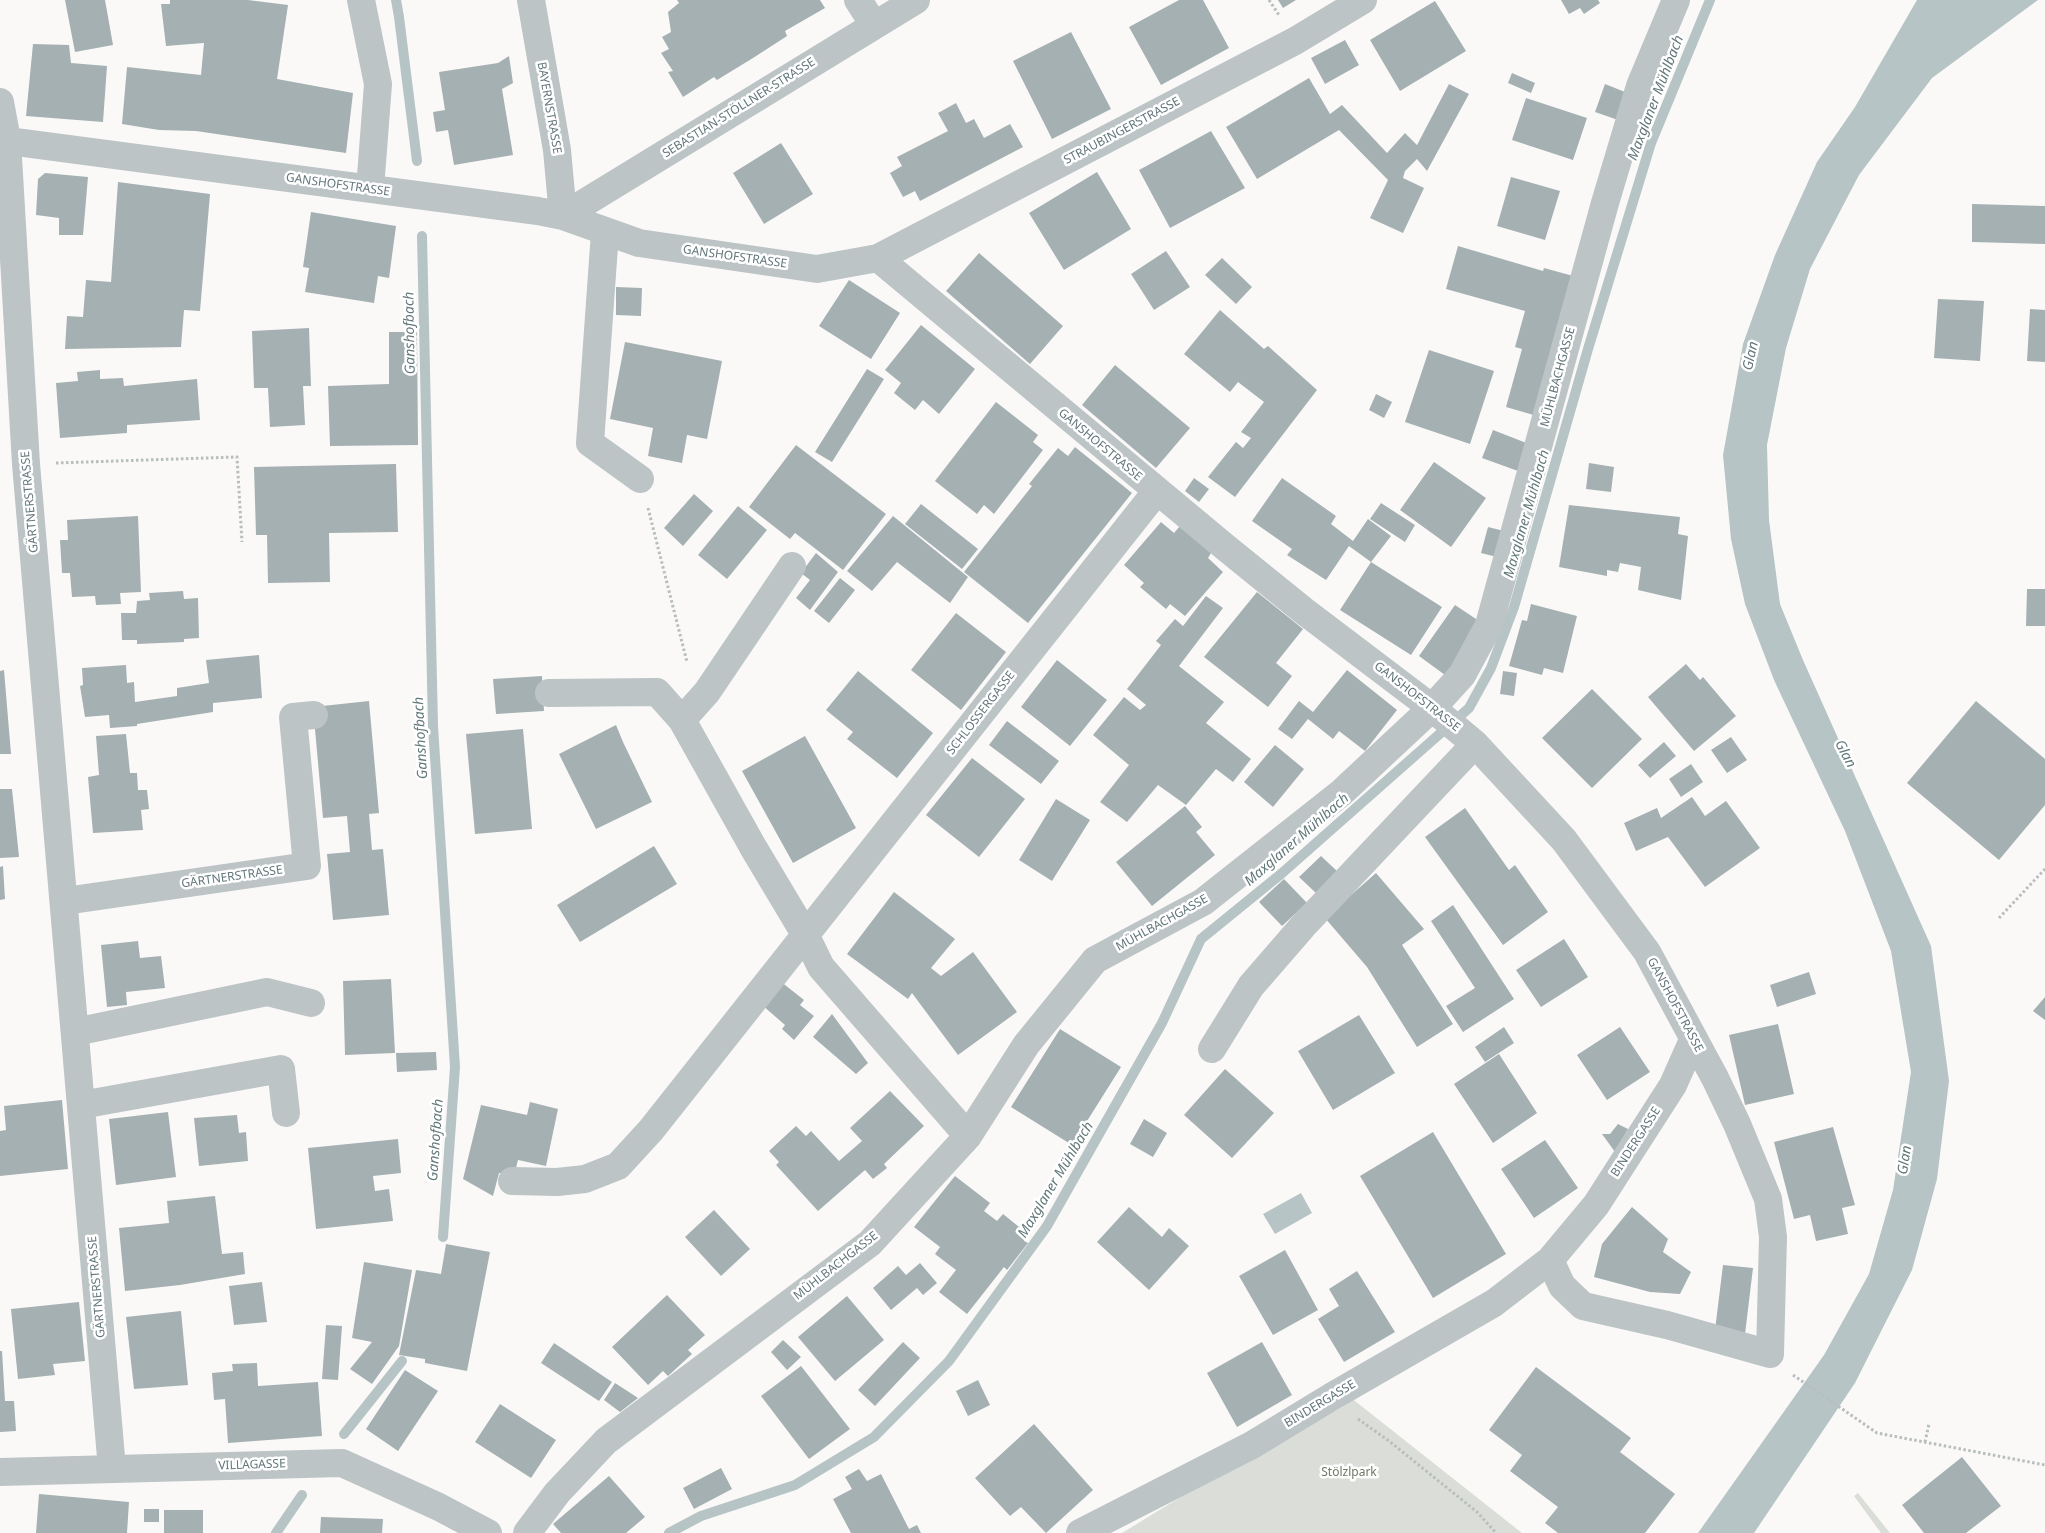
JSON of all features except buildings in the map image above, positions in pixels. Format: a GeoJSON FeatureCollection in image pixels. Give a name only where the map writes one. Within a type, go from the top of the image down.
{"type":"FeatureCollection","features":[{"type":"Feature","properties":{"kind":"street"},"geometry":{"type":"LineString","coordinates":[[361,0],[378,84],[370,189]]}},
{"type":"Feature","properties":{"kind":"street","name":"BAYERNSTRASSE"},"geometry":{"type":"LineString","coordinates":[[530,0],[557,150],[563,216]]}},
{"type":"Feature","properties":{"kind":"street"},"geometry":{"type":"LineString","coordinates":[[858,0],[874,25]]}},
{"type":"Feature","properties":{"kind":"street","name":"SEBASTIAN-STÖLLNER-STRASSE"},"geometry":{"type":"LineString","coordinates":[[563,216],[916,0]]}},
{"type":"Feature","properties":{"kind":"street","name":"STRAUBINGERSTRASSE"},"geometry":{"type":"LineString","coordinates":[[878,258],[1288,44],[1363,0]]}},
{"type":"Feature","properties":{"kind":"street","name":"MÜHLBACHGASSE"},"geometry":{"type":"LineString","coordinates":[[527,1533],[557,1493],[606,1441],[870,1243],[968,1136],[1026,1045],[1095,960],[1203,902],[1341,793],[1437,712],[1462,675],[1489,625],[1605,203],[1637,95],[1676,0]]}},
{"type":"Feature","properties":{"kind":"street","name":"GÄRTNERSTRASSE"},"geometry":{"type":"LineString","coordinates":[[0,102],[26,464],[65,901],[112,1469]]}},
{"type":"Feature","properties":{"kind":"street","name":"GANSHOFSTRASSE"},"geometry":{"type":"LineString","coordinates":[[4,140],[563,216],[604,232],[640,243],[817,269],[878,258],[1156,492],[1304,611],[1470,739],[1564,840],[1647,952],[1737,1124],[1768,1199],[1773,1237],[1770,1354],[1667,1325],[1583,1306],[1562,1286],[1550,1260]]}},
{"type":"Feature","properties":{"kind":"street"},"geometry":{"type":"LineString","coordinates":[[604,232],[590,442],[640,479]]}},
{"type":"Feature","properties":{"kind":"street","name":"SCHLOSSERGASSE"},"geometry":{"type":"LineString","coordinates":[[512,1181],[557,1182],[585,1179],[618,1166],[651,1130],[1156,492]]}},
{"type":"Feature","properties":{"kind":"street"},"geometry":{"type":"LineString","coordinates":[[690,712],[792,566]]}},
{"type":"Feature","properties":{"kind":"street"},"geometry":{"type":"LineString","coordinates":[[549,693],[657,692],[690,712],[752,847],[806,934],[821,968],[968,1136]]}},
{"type":"Feature","properties":{"kind":"street","name":"GÄRTNERSTRASSE"},"geometry":{"type":"LineString","coordinates":[[65,901],[307,866],[293,717],[314,714]]}},
{"type":"Feature","properties":{"kind":"street"},"geometry":{"type":"LineString","coordinates":[[1212,1049],[1250,986],[1470,739]]}},
{"type":"Feature","properties":{"kind":"street"},"geometry":{"type":"LineString","coordinates":[[75,1032],[267,992],[311,1004]]}},
{"type":"Feature","properties":{"kind":"street","name":"BINDERGASSE"},"geometry":{"type":"LineString","coordinates":[[1080,1533],[1252,1445],[1494,1303],[1550,1260],[1596,1205],[1673,1085],[1693,1040]]}},
{"type":"Feature","properties":{"kind":"street"},"geometry":{"type":"LineString","coordinates":[[81,1105],[281,1069],[286,1113]]}},
{"type":"Feature","properties":{"kind":"street","name":"VILLAGASSE"},"geometry":{"type":"LineString","coordinates":[[0,1472],[342,1463],[439,1506],[488,1533]]}},
{"type":"Feature","properties":{"kind":"path"},"geometry":{"type":"LineString","coordinates":[[26,464],[237,457],[242,542]]}},
{"type":"Feature","properties":{"kind":"path"},"geometry":{"type":"LineString","coordinates":[[640,479],[663,563],[690,712]]}},
{"type":"Feature","properties":{"kind":"path"},"geometry":{"type":"LineString","coordinates":[[1999,918],[2045,870]]}},
{"type":"Feature","properties":{"kind":"path"},"geometry":{"type":"LineString","coordinates":[[1798,1380],[1877,1433],[2045,1465]]}},
{"type":"Feature","properties":{"kind":"path"},"geometry":{"type":"LineString","coordinates":[[1331,1397],[1477,1512],[1496,1533]]}},
{"type":"Feature","properties":{"kind":"path"},"geometry":{"type":"LineString","coordinates":[[1925,1442],[1929,1424]]}},
{"type":"Feature","properties":{"kind":"green space","name":"Stölzlpark"},"geometry":{"type":"Polygon","coordinates":[[[1350,1397],[1522,1533],[1122,1533],[1236,1463],[1342,1407],[1350,1397]]]}},
{"type":"Feature","properties":{"kind":"green space"},"geometry":{"type":"Polygon","coordinates":[[[1858,1493],[1890,1533],[1881,1533],[1854,1496],[1858,1493]]]}},
{"type":"Feature","properties":{"kind":"water","name":"Glan"},"geometry":{"type":"Polygon","coordinates":[[[1917,0],[2038,0],[1932,78],[1859,175],[1810,269],[1786,348],[1767,445],[1769,520],[1780,604],[1803,660],[1931,946],[1949,1081],[1937,1179],[1912,1270],[1855,1383],[1754,1533],[1698,1533],[1824,1355],[1869,1274],[1893,1190],[1911,1072],[1891,951],[1845,831],[1774,680],[1745,604],[1731,539],[1723,455],[1743,344],[1775,255],[1817,162],[1855,107],[1917,0]]]}},
{"type":"Feature","properties":{"kind":"water"},"geometry":{"type":"Polygon","coordinates":[[[1301,1193],[1312,1213],[1275,1234],[1263,1214],[1301,1193]]]}},
{"type":"Feature","properties":{"kind":"waterway","name":"Ganshofbach"},"geometry":{"type":"LineString","coordinates":[[396,0],[417,161]]}},
{"type":"Feature","properties":{"kind":"waterway","name":"Maxglaner Mühlbach"},"geometry":{"type":"LineString","coordinates":[[669,1533],[701,1516],[795,1485],[874,1437],[949,1361],[1047,1226],[1162,1023],[1201,939],[1281,874],[1469,708],[1491,668],[1514,607],[1588,349],[1651,143],[1710,0]]}},
{"type":"Feature","properties":{"kind":"waterway","name":"Ganshofbach"},"geometry":{"type":"LineString","coordinates":[[422,236],[433,726],[455,1067],[443,1237]]}},
{"type":"Feature","properties":{"kind":"waterway","name":"Ganshofbach"},"geometry":{"type":"LineString","coordinates":[[344,1434],[402,1361]]}},
{"type":"Feature","properties":{"kind":"waterway","name":"Ganshofbach"},"geometry":{"type":"LineString","coordinates":[[276,1533],[302,1495]]}}]}
